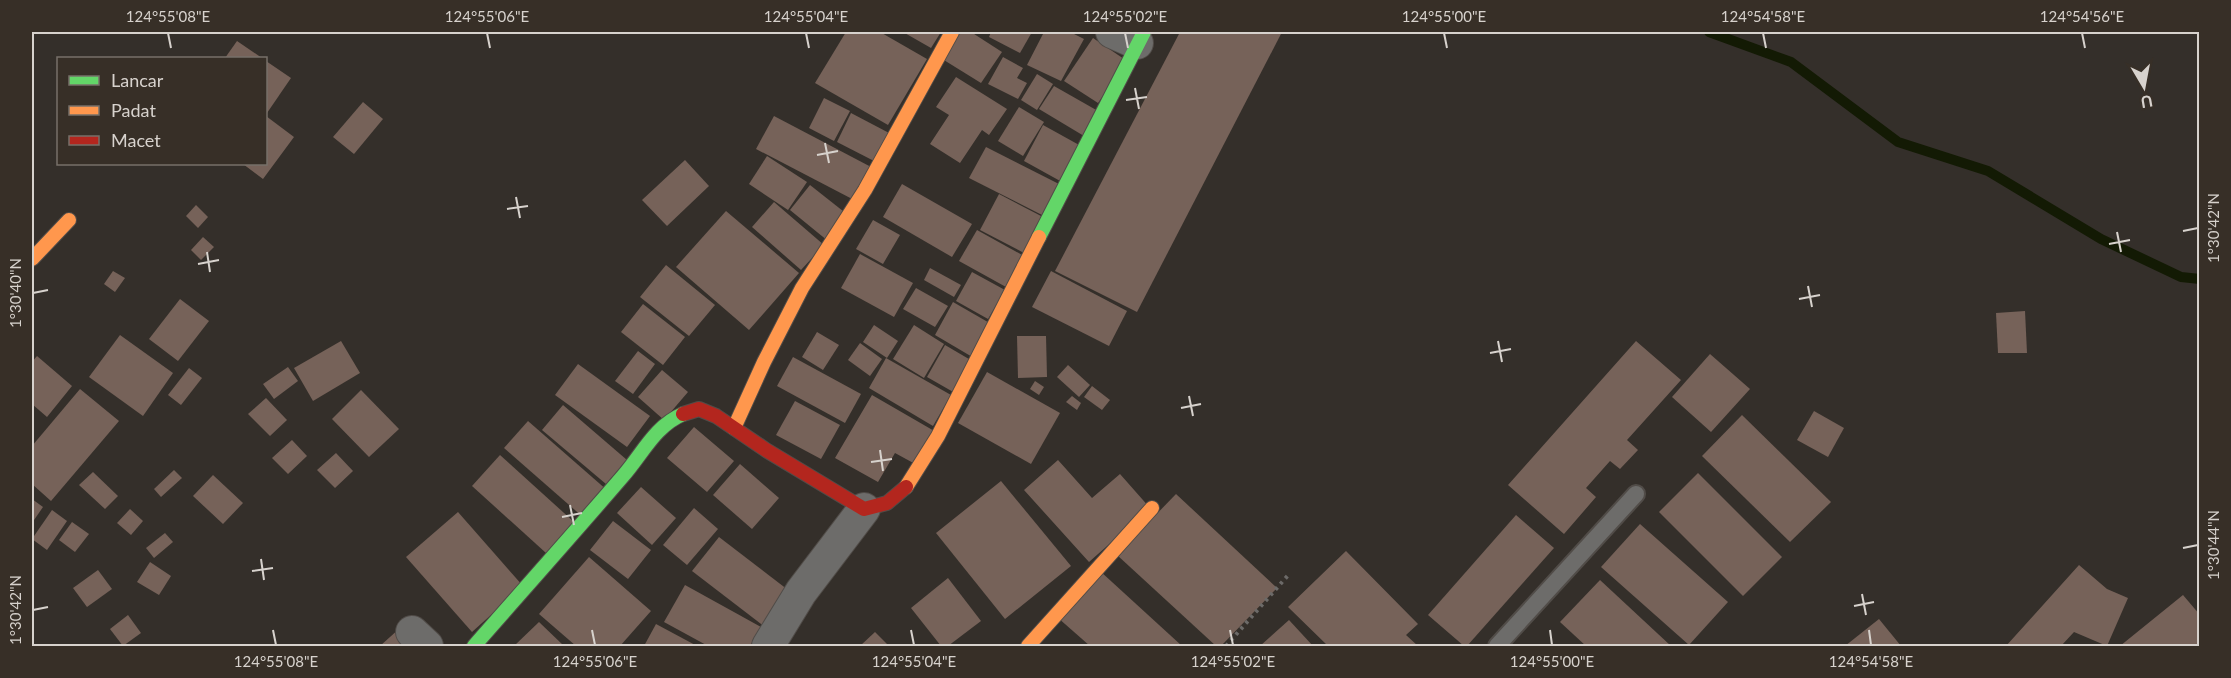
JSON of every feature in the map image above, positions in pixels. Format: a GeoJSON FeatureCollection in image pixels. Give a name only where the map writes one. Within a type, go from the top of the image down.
{"type":"FeatureCollection","features":[{"type":"Feature","properties":{"kind":"street"},"geometry":{"type":"LineString","coordinates":[[734,428],[764,362],[802,288],[865,190],[952,32]]}},
{"type":"Feature","properties":{"kind":"street"},"geometry":{"type":"LineString","coordinates":[[768,646],[801,592],[864,509],[886,503],[904,489],[938,436],[1109,101],[1131,35]]}},
{"type":"Feature","properties":{"kind":"street"},"geometry":{"type":"LineString","coordinates":[[32,259],[69,220]]}},
{"type":"Feature","properties":{"kind":"street"},"geometry":{"type":"LineString","coordinates":[[474,646],[626,472],[657,431],[669,420],[687,412],[699,410],[716,416],[766,450],[864,509]]}},
{"type":"Feature","properties":{"kind":"street"},"geometry":{"type":"LineString","coordinates":[[1028,646],[1152,508]]}},
{"type":"Feature","properties":{"kind":"lane"},"geometry":{"type":"LineString","coordinates":[[1497,646],[1636,494]]}},
{"type":"Feature","properties":{"kind":"path"},"geometry":{"type":"LineString","coordinates":[[1226,646],[1290,573]]}},
{"type":"Feature","properties":{"kind":"building"},"geometry":{"type":"Polygon","coordinates":[[[846,32],[880,32],[927,59],[888,125],[815,83],[846,32]]]}},
{"type":"Feature","properties":{"kind":"building"},"geometry":{"type":"Polygon","coordinates":[[[903,32],[941,32],[931,48],[903,32]]]}},
{"type":"Feature","properties":{"kind":"building"},"geometry":{"type":"Polygon","coordinates":[[[956,32],[971,32],[1002,52],[981,83],[939,57],[956,32]]]}},
{"type":"Feature","properties":{"kind":"building"},"geometry":{"type":"Polygon","coordinates":[[[991,32],[1032,32],[1020,53],[989,37],[991,32]]]}},
{"type":"Feature","properties":{"kind":"building"},"geometry":{"type":"Polygon","coordinates":[[[1044,32],[1070,32],[1084,39],[1061,81],[1027,65],[1044,32]]]}},
{"type":"Feature","properties":{"kind":"building"},"geometry":{"type":"Polygon","coordinates":[[[1180,32],[1282,32],[1137,312],[1055,271],[1180,32]]]}},
{"type":"Feature","properties":{"kind":"building"},"geometry":{"type":"Polygon","coordinates":[[[1093,38],[1127,61],[1098,103],[1064,81],[1093,38]]]}},
{"type":"Feature","properties":{"kind":"building"},"geometry":{"type":"Polygon","coordinates":[[[237,41],[261,57],[226,57],[237,41]]]}},
{"type":"Feature","properties":{"kind":"building"},"geometry":{"type":"Polygon","coordinates":[[[1003,57],[1023,68],[1017,78],[1027,83],[1018,99],[988,84],[1003,57]]]}},
{"type":"Feature","properties":{"kind":"building"},"geometry":{"type":"Polygon","coordinates":[[[267,62],[291,78],[267,113],[267,62]]]}},
{"type":"Feature","properties":{"kind":"building"},"geometry":{"type":"Polygon","coordinates":[[[1037,74],[1053,84],[1037,110],[1021,100],[1037,74]]]}},
{"type":"Feature","properties":{"kind":"building"},"geometry":{"type":"Polygon","coordinates":[[[956,77],[1007,109],[989,135],[982,130],[960,163],[930,144],[949,115],[936,107],[956,77]]]}},
{"type":"Feature","properties":{"kind":"building"},"geometry":{"type":"Polygon","coordinates":[[[1054,86],[1098,111],[1084,136],[1039,109],[1054,86]]]}},
{"type":"Feature","properties":{"kind":"building"},"geometry":{"type":"Polygon","coordinates":[[[824,98],[850,111],[834,141],[809,128],[824,98]]]}},
{"type":"Feature","properties":{"kind":"building"},"geometry":{"type":"Polygon","coordinates":[[[363,102],[383,119],[354,154],[333,137],[363,102]]]}},
{"type":"Feature","properties":{"kind":"building"},"geometry":{"type":"Polygon","coordinates":[[[1019,107],[1044,122],[1023,156],[998,141],[1019,107]]]}},
{"type":"Feature","properties":{"kind":"building"},"geometry":{"type":"Polygon","coordinates":[[[851,113],[891,134],[876,162],[837,142],[851,113]]]}},
{"type":"Feature","properties":{"kind":"building"},"geometry":{"type":"Polygon","coordinates":[[[774,116],[873,168],[856,201],[756,149],[774,116]]]}},
{"type":"Feature","properties":{"kind":"building"},"geometry":{"type":"Polygon","coordinates":[[[267,117],[294,137],[263,179],[244,165],[267,165],[267,117]]]}},
{"type":"Feature","properties":{"kind":"building"},"geometry":{"type":"Polygon","coordinates":[[[1043,125],[1081,146],[1062,182],[1024,161],[1043,125]]]}},
{"type":"Feature","properties":{"kind":"building"},"geometry":{"type":"Polygon","coordinates":[[[986,147],[1059,184],[1042,215],[969,178],[986,147]]]}},
{"type":"Feature","properties":{"kind":"building"},"geometry":{"type":"Polygon","coordinates":[[[767,156],[807,182],[788,210],[749,184],[767,156]]]}},
{"type":"Feature","properties":{"kind":"building"},"geometry":{"type":"Polygon","coordinates":[[[685,160],[709,186],[667,226],[642,200],[685,160]]]}},
{"type":"Feature","properties":{"kind":"building"},"geometry":{"type":"Polygon","coordinates":[[[902,184],[972,224],[952,257],[883,217],[902,184]]]}},
{"type":"Feature","properties":{"kind":"building"},"geometry":{"type":"Polygon","coordinates":[[[810,185],[848,215],[828,241],[790,210],[810,185]]]}},
{"type":"Feature","properties":{"kind":"building"},"geometry":{"type":"Polygon","coordinates":[[[999,194],[1043,217],[1024,253],[980,230],[999,194]]]}},
{"type":"Feature","properties":{"kind":"building"},"geometry":{"type":"Polygon","coordinates":[[[774,202],[824,245],[801,270],[752,227],[774,202]]]}},
{"type":"Feature","properties":{"kind":"building"},"geometry":{"type":"Polygon","coordinates":[[[196,205],[208,217],[198,228],[186,216],[196,205]]]}},
{"type":"Feature","properties":{"kind":"building"},"geometry":{"type":"Polygon","coordinates":[[[726,211],[799,273],[749,330],[676,267],[726,211]]]}},
{"type":"Feature","properties":{"kind":"building"},"geometry":{"type":"Polygon","coordinates":[[[873,220],[900,235],[883,264],[856,249],[873,220]]]}},
{"type":"Feature","properties":{"kind":"building"},"geometry":{"type":"Polygon","coordinates":[[[977,230],[1024,256],[1006,287],[959,261],[977,230]]]}},
{"type":"Feature","properties":{"kind":"building"},"geometry":{"type":"Polygon","coordinates":[[[203,237],[214,247],[201,260],[191,250],[203,237]]]}},
{"type":"Feature","properties":{"kind":"building"},"geometry":{"type":"Polygon","coordinates":[[[860,254],[913,283],[894,317],[841,288],[860,254]]]}},
{"type":"Feature","properties":{"kind":"building"},"geometry":{"type":"Polygon","coordinates":[[[666,265],[715,305],[689,336],[640,297],[666,265]]]}},
{"type":"Feature","properties":{"kind":"building"},"geometry":{"type":"Polygon","coordinates":[[[930,268],[961,285],[954,297],[924,280],[930,268]]]}},
{"type":"Feature","properties":{"kind":"building"},"geometry":{"type":"Polygon","coordinates":[[[113,271],[125,278],[115,292],[104,284],[113,271]]]}},
{"type":"Feature","properties":{"kind":"building"},"geometry":{"type":"Polygon","coordinates":[[[1051,271],[1127,311],[1109,346],[1032,307],[1051,271]]]}},
{"type":"Feature","properties":{"kind":"building"},"geometry":{"type":"Polygon","coordinates":[[[972,272],[1005,290],[988,319],[956,301],[972,272]]]}},
{"type":"Feature","properties":{"kind":"building"},"geometry":{"type":"Polygon","coordinates":[[[916,288],[948,306],[935,327],[903,309],[916,288]]]}},
{"type":"Feature","properties":{"kind":"building"},"geometry":{"type":"Polygon","coordinates":[[[180,299],[209,321],[178,361],[149,339],[180,299]]]}},
{"type":"Feature","properties":{"kind":"building"},"geometry":{"type":"Polygon","coordinates":[[[953,302],[993,325],[974,358],[935,335],[953,302]]]}},
{"type":"Feature","properties":{"kind":"building"},"geometry":{"type":"Polygon","coordinates":[[[643,304],[685,337],[663,365],[621,332],[643,304]]]}},
{"type":"Feature","properties":{"kind":"building"},"geometry":{"type":"Polygon","coordinates":[[[2025,311],[2027,353],[1998,353],[1996,313],[2025,311]]]}},
{"type":"Feature","properties":{"kind":"building"},"geometry":{"type":"Polygon","coordinates":[[[874,325],[898,341],[887,358],[863,342],[874,325]]]}},
{"type":"Feature","properties":{"kind":"building"},"geometry":{"type":"Polygon","coordinates":[[[914,325],[944,344],[924,378],[893,359],[914,325]]]}},
{"type":"Feature","properties":{"kind":"building"},"geometry":{"type":"Polygon","coordinates":[[[817,332],[839,345],[823,370],[802,357],[817,332]]]}},
{"type":"Feature","properties":{"kind":"building"},"geometry":{"type":"Polygon","coordinates":[[[120,335],[173,373],[143,416],[89,377],[120,335]]]}},
{"type":"Feature","properties":{"kind":"building"},"geometry":{"type":"Polygon","coordinates":[[[1017,336],[1046,336],[1047,377],[1018,378],[1017,336]]]}},
{"type":"Feature","properties":{"kind":"building"},"geometry":{"type":"Polygon","coordinates":[[[341,341],[360,373],[313,401],[294,368],[341,341]]]}},
{"type":"Feature","properties":{"kind":"building"},"geometry":{"type":"Polygon","coordinates":[[[1636,341],[1681,380],[1627,440],[1638,450],[1620,469],[1610,461],[1586,488],[1596,497],[1564,534],[1508,485],[1636,341]]]}},
{"type":"Feature","properties":{"kind":"building"},"geometry":{"type":"Polygon","coordinates":[[[860,343],[882,359],[870,376],[848,360],[860,343]]]}},
{"type":"Feature","properties":{"kind":"building"},"geometry":{"type":"Polygon","coordinates":[[[945,345],[974,362],[955,393],[927,377],[945,345]]]}},
{"type":"Feature","properties":{"kind":"building"},"geometry":{"type":"Polygon","coordinates":[[[638,351],[655,364],[633,394],[615,381],[638,351]]]}},
{"type":"Feature","properties":{"kind":"building"},"geometry":{"type":"Polygon","coordinates":[[[1710,354],[1750,389],[1711,432],[1672,397],[1710,354]]]}},
{"type":"Feature","properties":{"kind":"building"},"geometry":{"type":"Polygon","coordinates":[[[37,356],[72,386],[47,417],[32,404],[32,362],[37,356]]]}},
{"type":"Feature","properties":{"kind":"building"},"geometry":{"type":"Polygon","coordinates":[[[793,357],[861,394],[845,423],[777,386],[793,357]]]}},
{"type":"Feature","properties":{"kind":"building"},"geometry":{"type":"Polygon","coordinates":[[[886,358],[951,395],[933,426],[869,388],[886,358]]]}},
{"type":"Feature","properties":{"kind":"building"},"geometry":{"type":"Polygon","coordinates":[[[578,364],[650,416],[627,447],[555,395],[578,364]]]}},
{"type":"Feature","properties":{"kind":"building"},"geometry":{"type":"Polygon","coordinates":[[[1068,365],[1090,385],[1079,397],[1057,377],[1068,365]]]}},
{"type":"Feature","properties":{"kind":"building"},"geometry":{"type":"Polygon","coordinates":[[[288,367],[298,381],[274,399],[263,384],[288,367]]]}},
{"type":"Feature","properties":{"kind":"building"},"geometry":{"type":"Polygon","coordinates":[[[189,368],[202,378],[181,405],[168,395],[189,368]]]}},
{"type":"Feature","properties":{"kind":"building"},"geometry":{"type":"Polygon","coordinates":[[[662,370],[688,392],[664,420],[638,397],[662,370]]]}},
{"type":"Feature","properties":{"kind":"building"},"geometry":{"type":"Polygon","coordinates":[[[987,372],[1060,413],[1031,464],[958,423],[987,372]]]}},
{"type":"Feature","properties":{"kind":"building"},"geometry":{"type":"Polygon","coordinates":[[[1035,381],[1044,387],[1039,395],[1030,389],[1035,381]]]}},
{"type":"Feature","properties":{"kind":"building"},"geometry":{"type":"Polygon","coordinates":[[[1092,386],[1110,400],[1102,410],[1084,397],[1092,386]]]}},
{"type":"Feature","properties":{"kind":"building"},"geometry":{"type":"Polygon","coordinates":[[[80,389],[119,421],[51,501],[32,484],[32,446],[80,389]]]}},
{"type":"Feature","properties":{"kind":"building"},"geometry":{"type":"Polygon","coordinates":[[[361,390],[399,429],[369,457],[332,419],[361,390]]]}},
{"type":"Feature","properties":{"kind":"building"},"geometry":{"type":"Polygon","coordinates":[[[872,395],[936,432],[917,465],[895,453],[878,482],[835,458],[872,395]]]}},
{"type":"Feature","properties":{"kind":"building"},"geometry":{"type":"Polygon","coordinates":[[[1072,396],[1081,403],[1077,410],[1066,402],[1072,396]]]}},
{"type":"Feature","properties":{"kind":"building"},"geometry":{"type":"Polygon","coordinates":[[[266,398],[287,420],[270,436],[248,414],[266,398]]]}},
{"type":"Feature","properties":{"kind":"building"},"geometry":{"type":"Polygon","coordinates":[[[795,401],[840,425],[821,459],[776,435],[795,401]]]}},
{"type":"Feature","properties":{"kind":"building"},"geometry":{"type":"Polygon","coordinates":[[[563,405],[627,460],[606,484],[542,430],[563,405]]]}},
{"type":"Feature","properties":{"kind":"building"},"geometry":{"type":"Polygon","coordinates":[[[1814,411],[1844,428],[1828,457],[1797,440],[1814,411]]]}},
{"type":"Feature","properties":{"kind":"building"},"geometry":{"type":"Polygon","coordinates":[[[1742,415],[1831,502],[1790,542],[1702,456],[1742,415]]]}},
{"type":"Feature","properties":{"kind":"building"},"geometry":{"type":"Polygon","coordinates":[[[528,421],[608,491],[584,518],[504,448],[528,421]]]}},
{"type":"Feature","properties":{"kind":"building"},"geometry":{"type":"Polygon","coordinates":[[[694,427],[734,461],[707,492],[667,458],[694,427]]]}},
{"type":"Feature","properties":{"kind":"building"},"geometry":{"type":"Polygon","coordinates":[[[292,440],[307,456],[288,474],[272,458],[292,440]]]}},
{"type":"Feature","properties":{"kind":"building"},"geometry":{"type":"Polygon","coordinates":[[[336,453],[353,471],[335,488],[317,470],[336,453]]]}},
{"type":"Feature","properties":{"kind":"building"},"geometry":{"type":"Polygon","coordinates":[[[500,455],[574,522],[546,553],[472,486],[500,455]]]}},
{"type":"Feature","properties":{"kind":"building"},"geometry":{"type":"Polygon","coordinates":[[[1058,460],[1092,498],[1120,474],[1150,508],[1089,562],[1024,490],[1058,460]]]}},
{"type":"Feature","properties":{"kind":"building"},"geometry":{"type":"Polygon","coordinates":[[[740,464],[779,498],[752,529],[713,495],[740,464]]]}},
{"type":"Feature","properties":{"kind":"building"},"geometry":{"type":"Polygon","coordinates":[[[174,470],[182,478],[161,497],[154,489],[174,470]]]}},
{"type":"Feature","properties":{"kind":"building"},"geometry":{"type":"Polygon","coordinates":[[[93,472],[118,496],[105,509],[79,485],[93,472]]]}},
{"type":"Feature","properties":{"kind":"building"},"geometry":{"type":"Polygon","coordinates":[[[1698,473],[1782,557],[1743,596],[1659,512],[1698,473]]]}},
{"type":"Feature","properties":{"kind":"building"},"geometry":{"type":"Polygon","coordinates":[[[213,475],[243,503],[223,524],[193,496],[213,475]]]}},
{"type":"Feature","properties":{"kind":"building"},"geometry":{"type":"Polygon","coordinates":[[[1001,481],[1071,566],[1005,619],[936,533],[1001,481]]]}},
{"type":"Feature","properties":{"kind":"building"},"geometry":{"type":"Polygon","coordinates":[[[641,487],[676,518],[652,545],[617,513],[641,487]]]}},
{"type":"Feature","properties":{"kind":"building"},"geometry":{"type":"Polygon","coordinates":[[[1176,494],[1277,588],[1221,646],[1216,646],[1117,555],[1176,494]]]}},
{"type":"Feature","properties":{"kind":"building"},"geometry":{"type":"Polygon","coordinates":[[[32,499],[43,507],[32,523],[32,499]]]}},
{"type":"Feature","properties":{"kind":"building"},"geometry":{"type":"Polygon","coordinates":[[[694,508],[718,529],[687,565],[663,545],[694,508]]]}},
{"type":"Feature","properties":{"kind":"building"},"geometry":{"type":"Polygon","coordinates":[[[130,509],[143,521],[131,535],[117,523],[130,509]]]}},
{"type":"Feature","properties":{"kind":"building"},"geometry":{"type":"Polygon","coordinates":[[[52,510],[67,521],[47,550],[32,539],[52,510]]]}},
{"type":"Feature","properties":{"kind":"building"},"geometry":{"type":"Polygon","coordinates":[[[458,512],[523,586],[472,632],[406,557],[458,512]]]}},
{"type":"Feature","properties":{"kind":"building"},"geometry":{"type":"Polygon","coordinates":[[[1516,515],[1554,548],[1467,646],[1464,646],[1428,615],[1516,515]]]}},
{"type":"Feature","properties":{"kind":"building"},"geometry":{"type":"Polygon","coordinates":[[[613,521],[651,550],[628,579],[590,550],[613,521]]]}},
{"type":"Feature","properties":{"kind":"building"},"geometry":{"type":"Polygon","coordinates":[[[72,522],[89,534],[75,552],[59,540],[72,522]]]}},
{"type":"Feature","properties":{"kind":"building"},"geometry":{"type":"Polygon","coordinates":[[[1640,524],[1728,602],[1689,645],[1601,567],[1640,524]]]}},
{"type":"Feature","properties":{"kind":"building"},"geometry":{"type":"Polygon","coordinates":[[[165,533],[173,542],[154,558],[146,548],[165,533]]]}},
{"type":"Feature","properties":{"kind":"building"},"geometry":{"type":"Polygon","coordinates":[[[719,537],[792,593],[765,627],[692,571],[719,537]]]}},
{"type":"Feature","properties":{"kind":"building"},"geometry":{"type":"Polygon","coordinates":[[[1346,551],[1418,624],[1406,635],[1418,646],[1328,646],[1288,607],[1346,551]]]}},
{"type":"Feature","properties":{"kind":"building"},"geometry":{"type":"Polygon","coordinates":[[[589,557],[651,611],[620,646],[576,646],[539,614],[589,557]]]}},
{"type":"Feature","properties":{"kind":"building"},"geometry":{"type":"Polygon","coordinates":[[[150,562],[171,576],[159,595],[137,582],[150,562]]]}},
{"type":"Feature","properties":{"kind":"building"},"geometry":{"type":"Polygon","coordinates":[[[2079,565],[2107,589],[2128,598],[2107,646],[2074,632],[2061,646],[2006,646],[2079,565]]]}},
{"type":"Feature","properties":{"kind":"building"},"geometry":{"type":"Polygon","coordinates":[[[98,570],[112,589],[87,607],[73,588],[98,570]]]}},
{"type":"Feature","properties":{"kind":"building"},"geometry":{"type":"Polygon","coordinates":[[[1100,571],[1182,646],[1090,646],[1057,617],[1100,571]]]}},
{"type":"Feature","properties":{"kind":"building"},"geometry":{"type":"Polygon","coordinates":[[[948,578],[981,621],[948,646],[941,646],[911,608],[948,578]]]}},
{"type":"Feature","properties":{"kind":"building"},"geometry":{"type":"Polygon","coordinates":[[[1600,580],[1671,646],[1586,646],[1560,622],[1600,580]]]}},
{"type":"Feature","properties":{"kind":"building"},"geometry":{"type":"Polygon","coordinates":[[[685,585],[761,627],[750,646],[708,646],[664,622],[685,585]]]}},
{"type":"Feature","properties":{"kind":"building"},"geometry":{"type":"Polygon","coordinates":[[[2183,595],[2200,615],[2200,646],[2120,646],[2183,595]]]}},
{"type":"Feature","properties":{"kind":"building"},"geometry":{"type":"Polygon","coordinates":[[[128,615],[141,633],[123,646],[110,629],[128,615]]]}},
{"type":"Feature","properties":{"kind":"building"},"geometry":{"type":"Polygon","coordinates":[[[1879,619],[1901,646],[1845,646],[1879,619]]]}},
{"type":"Feature","properties":{"kind":"building"},"geometry":{"type":"Polygon","coordinates":[[[1289,620],[1313,646],[1260,646],[1289,620]]]}},
{"type":"Feature","properties":{"kind":"building"},"geometry":{"type":"Polygon","coordinates":[[[539,622],[564,646],[514,646],[539,622]]]}},
{"type":"Feature","properties":{"kind":"building"},"geometry":{"type":"Polygon","coordinates":[[[656,624],[697,646],[644,646],[656,624]]]}},
{"type":"Feature","properties":{"kind":"building"},"geometry":{"type":"Polygon","coordinates":[[[400,628],[418,646],[380,646],[400,628]]]}},
{"type":"Feature","properties":{"kind":"building"},"geometry":{"type":"Polygon","coordinates":[[[875,632],[889,646],[860,646],[875,632]]]}},
{"type":"Feature","properties":{"kind":"waterway"},"geometry":{"type":"LineString","coordinates":[[1709,32],[1791,62],[1898,142],[1988,171],[2101,239],[2181,277],[2200,279]]}},
{"type":"Feature","properties":{"kind":"traffic: fast"},"geometry":{"type":"LineString","coordinates":[[1039,237],[1144,32]]}},
{"type":"Feature","properties":{"kind":"traffic: fast"},"geometry":{"type":"LineString","coordinates":[[474,646],[623,476],[657,433],[673,419],[683,414]]}},
{"type":"Feature","properties":{"kind":"traffic: slow"},"geometry":{"type":"LineString","coordinates":[[734,428],[764,362],[802,288],[865,190],[952,32]]}},
{"type":"Feature","properties":{"kind":"traffic: slow"},"geometry":{"type":"LineString","coordinates":[[32,259],[69,220]]}},
{"type":"Feature","properties":{"kind":"traffic: slow"},"geometry":{"type":"LineString","coordinates":[[906,487],[938,436],[1039,237]]}},
{"type":"Feature","properties":{"kind":"traffic: slow"},"geometry":{"type":"LineString","coordinates":[[1028,646],[1152,508]]}},
{"type":"Feature","properties":{"kind":"traffic: jam"},"geometry":{"type":"LineString","coordinates":[[683,414],[699,409],[716,416],[766,450],[864,509],[887,503],[906,487]]}}]}
